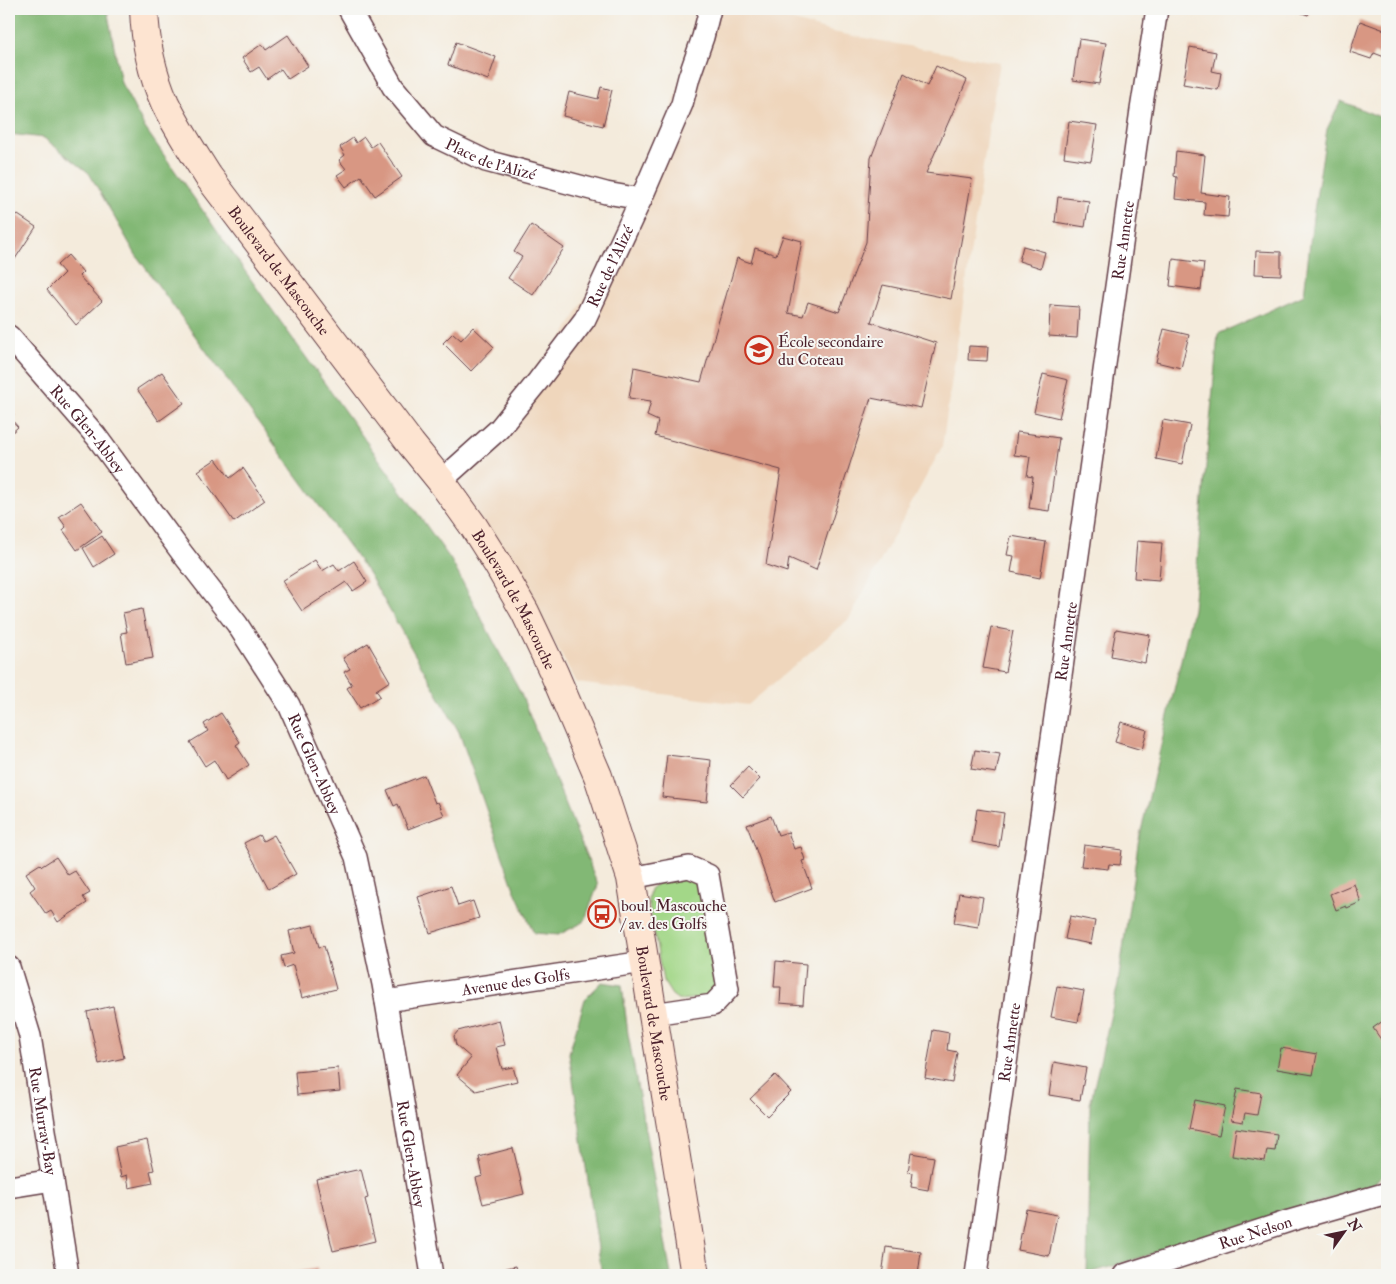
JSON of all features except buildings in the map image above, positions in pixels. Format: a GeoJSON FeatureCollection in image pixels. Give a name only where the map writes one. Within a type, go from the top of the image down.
{"type":"FeatureCollection","features":[{"type":"Feature","properties":{"kind":"street","name":"Boulevard de Mascouche"},"geometry":{"type":"LineString","coordinates":[[144,9],[144,21],[152,64],[165,102],[189,146],[208,176],[474,527],[525,612],[543,649],[598,776],[631,878],[695,1275]]}},
{"type":"Feature","properties":{"kind":"street","name":"Place de l'Alizé"},"geometry":{"type":"LineString","coordinates":[[349,9],[393,87],[434,136],[486,161],[606,193],[641,199]]}},
{"type":"Feature","properties":{"kind":"street","name":"Rue de l'Alizé"},"geometry":{"type":"LineString","coordinates":[[441,481],[500,429],[586,319],[682,104],[710,9]]}},
{"type":"Feature","properties":{"kind":"street","name":"Rue Annette"},"geometry":{"type":"LineString","coordinates":[[976,1275],[1156,9]]}},
{"type":"Feature","properties":{"kind":"street","name":"Rue Glen-Abbey"},"geometry":{"type":"LineString","coordinates":[[9,336],[96,436],[237,624],[289,705],[356,857],[386,1001],[432,1275]]}},
{"type":"Feature","properties":{"kind":"street"},"geometry":{"type":"LineString","coordinates":[[631,878],[689,867],[708,875],[728,989],[713,1005],[653,1014]]}},
{"type":"Feature","properties":{"kind":"street","name":"Avenue des Golfs"},"geometry":{"type":"LineString","coordinates":[[386,1001],[644,962]]}},
{"type":"Feature","properties":{"kind":"street","name":"Rue Murray-Bay"},"geometry":{"type":"LineString","coordinates":[[9,967],[30,1036],[68,1275]]}},
{"type":"Feature","properties":{"kind":"street"},"geometry":{"type":"LineString","coordinates":[[9,1188],[53,1180]]}},
{"type":"Feature","properties":{"kind":"street","name":"Rue Nelson"},"geometry":{"type":"LineString","coordinates":[[1124,1275],[1387,1193]]}},
{"type":"Feature","properties":{"kind":"shaded area","name":"École secondaire du Coteau"},"geometry":{"type":"Polygon","coordinates":[[[705,9],[753,9],[832,32],[1000,63],[991,112],[942,447],[849,619],[748,705],[577,683],[494,536],[441,481],[538,381],[641,199],[705,9]]]}},
{"type":"Feature","properties":{"kind":"green space"},"geometry":{"type":"Polygon","coordinates":[[[9,9],[107,9],[121,83],[145,128],[451,560],[521,694],[598,885],[584,922],[558,935],[534,933],[514,889],[459,732],[369,574],[136,255],[89,173],[44,138],[9,134],[9,9]]]}},
{"type":"Feature","properties":{"kind":"green space"},"geometry":{"type":"Polygon","coordinates":[[[1341,101],[1387,120],[1387,300],[1382,323],[1387,326],[1387,1171],[1371,1186],[1087,1274],[1090,1104],[1118,984],[1138,844],[1193,609],[1218,334],[1304,295],[1313,217],[1327,129],[1341,101]]]}},
{"type":"Feature","properties":{"kind":"green space"},"geometry":{"type":"Polygon","coordinates":[[[686,877],[697,882],[705,891],[717,985],[705,996],[679,1000],[672,995],[663,981],[648,900],[650,889],[659,882],[686,877]]]}},
{"type":"Feature","properties":{"kind":"green space"},"geometry":{"type":"Polygon","coordinates":[[[602,982],[622,985],[628,1034],[671,1275],[602,1275],[569,1053],[585,999],[602,982]]]}},
{"type":"Feature","properties":{"kind":"place","name":"École secondaire du Coteau"},"geometry":{"type":"Point","coordinates":[759,350]}},
{"type":"Feature","properties":{"kind":"place","name":"boul. Mascouche / av. des Golfs"},"geometry":{"type":"Point","coordinates":[602,914]}}]}
